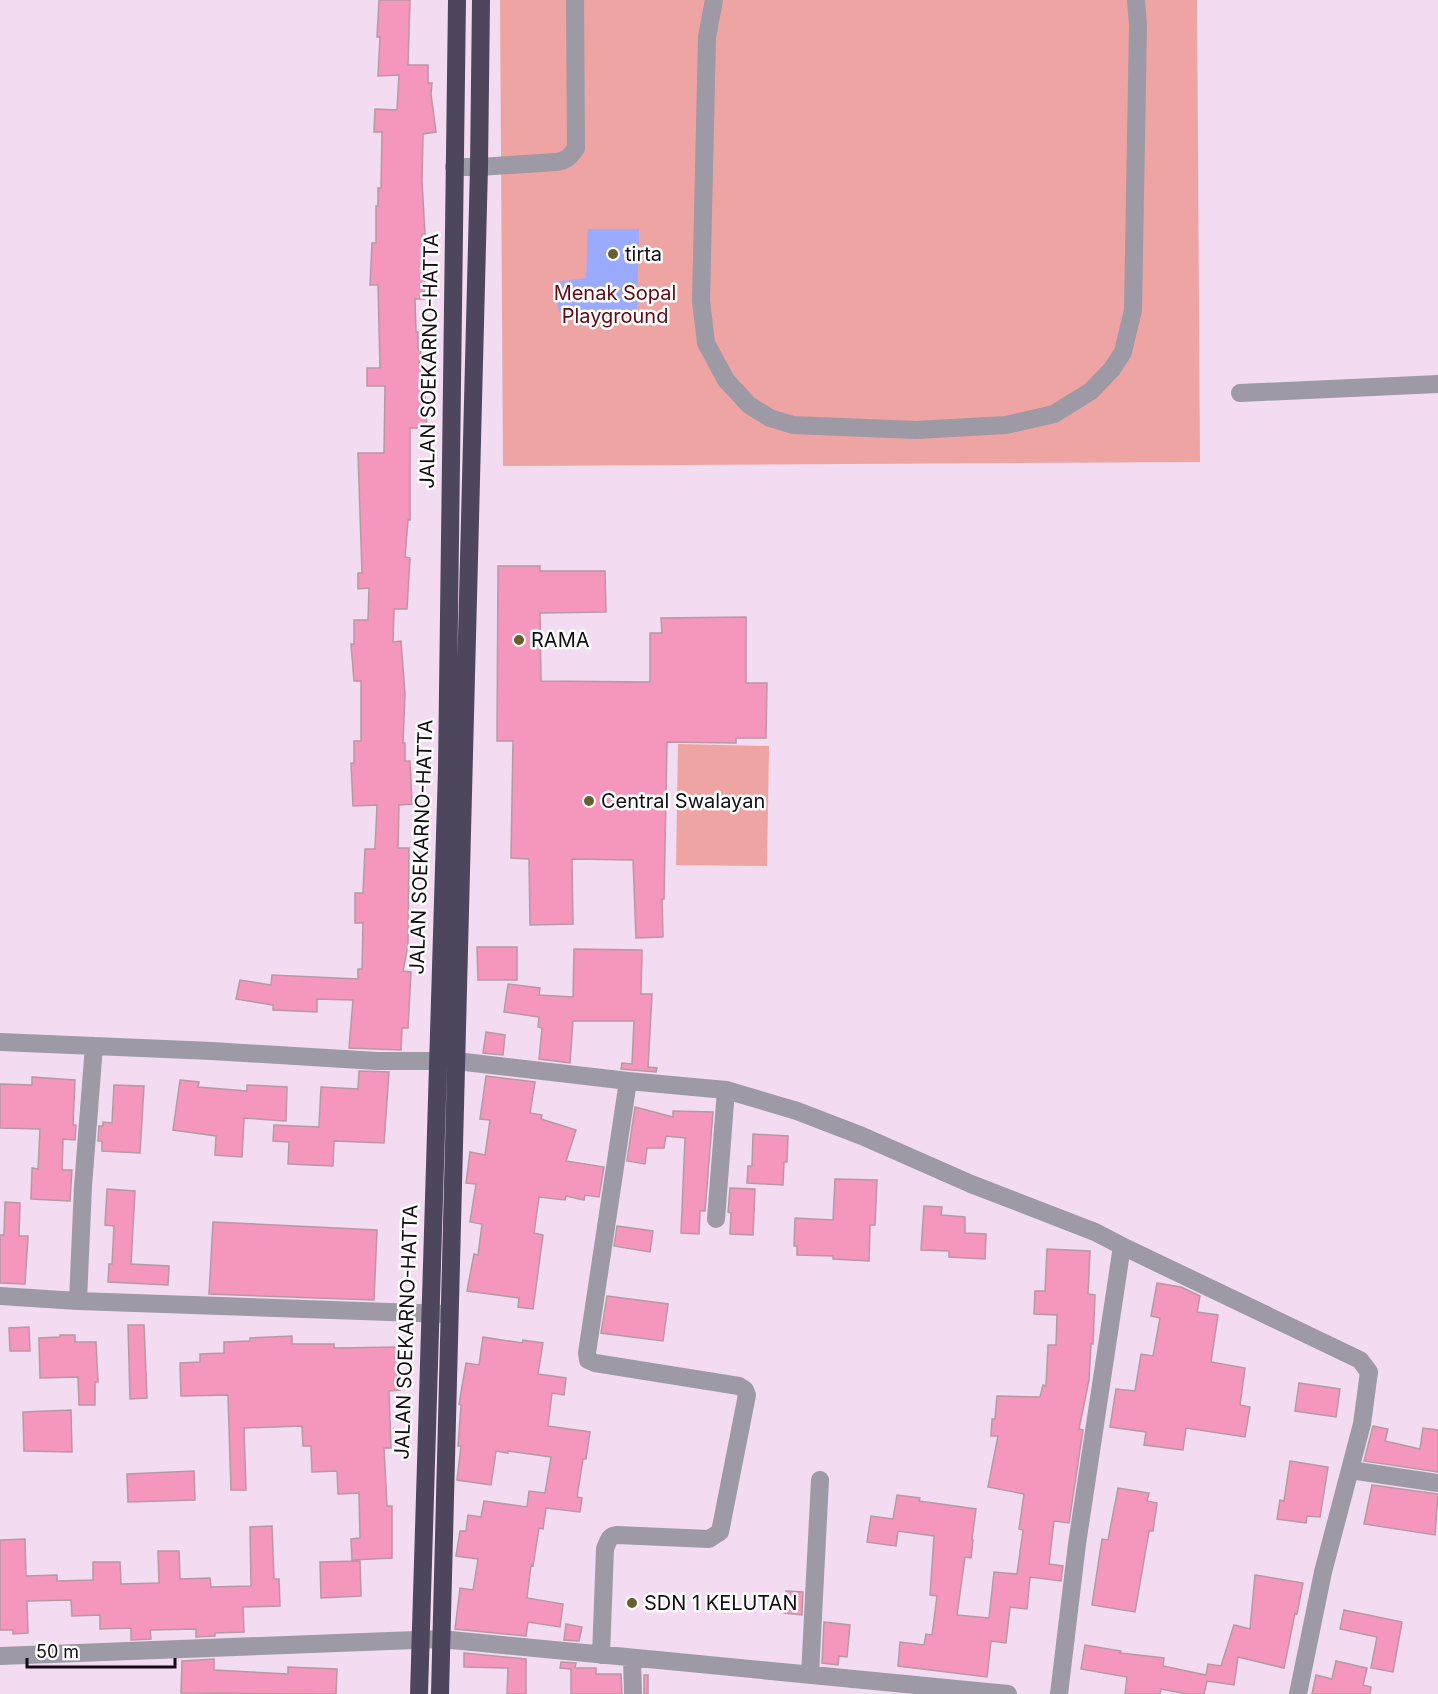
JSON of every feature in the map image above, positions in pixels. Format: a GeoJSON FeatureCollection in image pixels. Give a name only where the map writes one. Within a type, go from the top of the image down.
{"type":"FeatureCollection","features":[{"type":"Feature","properties":{"kind":"highway","name":"JALAN SOEKARNO-HATTA"},"geometry":{"type":"LineString","coordinates":[[440,1694],[456,1061],[454,167],[457,0]]}},
{"type":"Feature","properties":{"kind":"highway","name":"JALAN SOEKARNO-HATTA"},"geometry":{"type":"LineString","coordinates":[[419,1694],[438,1061],[455,768],[479,167],[480,0]]}},
{"type":"Feature","properties":{"kind":"street"},"geometry":{"type":"LineString","coordinates":[[454,167],[564,162],[576,148],[575,0]]}},
{"type":"Feature","properties":{"kind":"street"},"geometry":{"type":"LineString","coordinates":[[714,0],[707,37],[701,301],[706,343],[726,380],[748,405],[770,418],[793,425],[916,430],[1006,425],[1054,414],[1091,391],[1112,369],[1123,352],[1133,310],[1138,37],[1136,0]]}},
{"type":"Feature","properties":{"kind":"street"},"geometry":{"type":"LineString","coordinates":[[1240,393],[1438,384]]}},
{"type":"Feature","properties":{"kind":"street"},"geometry":{"type":"LineString","coordinates":[[0,1042],[343,1060],[456,1061],[628,1081],[726,1089],[797,1111],[971,1184],[1095,1232],[1360,1359],[1369,1372],[1362,1424],[1323,1572],[1298,1694]]}},
{"type":"Feature","properties":{"kind":"street"},"geometry":{"type":"LineString","coordinates":[[78,1301],[83,1186],[94,1046]]}},
{"type":"Feature","properties":{"kind":"street"},"geometry":{"type":"LineString","coordinates":[[602,1655],[605,1549],[609,1539],[612,1535],[617,1535],[709,1539],[720,1532],[747,1395],[745,1389],[739,1386],[588,1360],[587,1353],[628,1081]]}},
{"type":"Feature","properties":{"kind":"street"},"geometry":{"type":"LineString","coordinates":[[716,1219],[726,1089]]}},
{"type":"Feature","properties":{"kind":"street"},"geometry":{"type":"LineString","coordinates":[[1059,1694],[1077,1544],[1122,1246]]}},
{"type":"Feature","properties":{"kind":"street"},"geometry":{"type":"LineString","coordinates":[[0,1296],[78,1301],[451,1314]]}},
{"type":"Feature","properties":{"kind":"street"},"geometry":{"type":"LineString","coordinates":[[1350,1470],[1438,1483]]}},
{"type":"Feature","properties":{"kind":"street"},"geometry":{"type":"LineString","coordinates":[[810,1675],[820,1480]]}},
{"type":"Feature","properties":{"kind":"street"},"geometry":{"type":"LineString","coordinates":[[0,1656],[441,1639],[1008,1694]]}},
{"type":"Feature","properties":{"kind":"street"},"geometry":{"type":"LineString","coordinates":[[632,1658],[633,1694]]}},
{"type":"Feature","properties":{"kind":"green space","name":"Menak Sopal Playground"},"geometry":{"type":"Polygon","coordinates":[[[500,0],[1197,0],[1200,462],[503,466],[500,0]]]}},
{"type":"Feature","properties":{"kind":"green space"},"geometry":{"type":"Polygon","coordinates":[[[678,744],[769,746],[767,866],[676,865],[678,744]]]}},
{"type":"Feature","properties":{"kind":"water","name":"tirta"},"geometry":{"type":"Polygon","coordinates":[[[588,229],[639,229],[637,311],[559,312],[554,282],[586,278],[588,229]]]}},
{"type":"Feature","properties":{"kind":"building"},"geometry":{"type":"Polygon","coordinates":[[[379,0],[410,0],[408,65],[428,65],[428,83],[432,83],[431,94],[436,132],[423,134],[422,181],[425,234],[422,234],[421,265],[425,265],[424,299],[415,299],[418,349],[421,350],[419,366],[423,366],[427,428],[410,428],[410,520],[408,520],[405,557],[410,558],[407,609],[394,609],[393,642],[401,641],[405,694],[403,743],[405,743],[405,761],[410,761],[412,804],[399,805],[398,848],[409,848],[408,945],[403,971],[411,972],[408,1028],[402,1028],[401,1050],[349,1048],[353,1000],[317,999],[317,1012],[273,1010],[273,1005],[236,999],[240,980],[271,985],[272,975],[358,979],[358,969],[362,969],[363,923],[355,923],[355,893],[363,893],[365,849],[375,849],[377,805],[353,806],[351,763],[354,763],[354,741],[361,741],[361,681],[354,681],[351,644],[354,644],[354,620],[368,620],[369,588],[358,589],[358,573],[362,573],[358,453],[384,453],[385,386],[367,386],[367,368],[380,368],[378,285],[370,285],[372,243],[376,243],[378,188],[381,188],[382,132],[374,132],[375,109],[397,110],[399,75],[378,76],[379,0]]]}},
{"type":"Feature","properties":{"kind":"building","name":"Central Swalayan"},"geometry":{"type":"Polygon","coordinates":[[[498,566],[540,566],[540,571],[605,571],[606,612],[540,613],[541,681],[650,682],[650,633],[662,633],[661,618],[746,617],[746,683],[767,683],[766,738],[736,738],[736,743],[667,742],[663,937],[636,938],[633,860],[572,859],[573,924],[530,925],[529,859],[511,858],[513,741],[497,741],[498,566]]]}},
{"type":"Feature","properties":{"kind":"building"},"geometry":{"type":"Polygon","coordinates":[[[477,947],[517,947],[517,980],[478,980],[477,947]]]}},
{"type":"Feature","properties":{"kind":"building"},"geometry":{"type":"Polygon","coordinates":[[[574,949],[642,950],[641,994],[652,994],[648,1067],[657,1068],[656,1072],[621,1069],[622,1063],[632,1064],[634,1021],[573,1021],[570,1063],[539,1059],[542,1028],[538,1027],[539,1017],[504,1012],[508,984],[540,988],[539,995],[573,997],[574,949]]]}},
{"type":"Feature","properties":{"kind":"building"},"geometry":{"type":"Polygon","coordinates":[[[486,1032],[505,1035],[503,1055],[483,1053],[486,1032]]]}},
{"type":"Feature","properties":{"kind":"building"},"geometry":{"type":"Polygon","coordinates":[[[359,1071],[389,1072],[384,1143],[334,1141],[333,1166],[288,1164],[289,1142],[273,1141],[274,1125],[319,1127],[321,1087],[358,1089],[359,1071]]]}},
{"type":"Feature","properties":{"kind":"building"},"geometry":{"type":"Polygon","coordinates":[[[486,1076],[535,1082],[530,1113],[542,1115],[541,1119],[576,1130],[566,1161],[604,1167],[599,1197],[585,1195],[584,1200],[566,1196],[565,1200],[539,1197],[534,1233],[543,1235],[533,1309],[518,1307],[519,1298],[467,1291],[474,1254],[478,1255],[482,1224],[470,1222],[476,1184],[466,1183],[470,1152],[485,1155],[490,1120],[480,1119],[486,1076]]]}},
{"type":"Feature","properties":{"kind":"building"},"geometry":{"type":"Polygon","coordinates":[[[32,1077],[75,1080],[73,1125],[76,1125],[75,1140],[63,1139],[62,1170],[72,1170],[70,1201],[31,1199],[32,1168],[38,1169],[40,1129],[0,1128],[0,1084],[32,1085],[32,1077]]]}},
{"type":"Feature","properties":{"kind":"building"},"geometry":{"type":"Polygon","coordinates":[[[180,1080],[199,1082],[198,1087],[247,1091],[247,1085],[287,1087],[286,1121],[244,1118],[242,1157],[215,1155],[216,1136],[173,1130],[180,1080]]]}},
{"type":"Feature","properties":{"kind":"building"},"geometry":{"type":"Polygon","coordinates":[[[114,1085],[144,1086],[140,1153],[102,1151],[102,1141],[98,1141],[99,1126],[103,1126],[103,1122],[112,1123],[114,1085]]]}},
{"type":"Feature","properties":{"kind":"building"},"geometry":{"type":"Polygon","coordinates":[[[635,1107],[673,1117],[673,1111],[713,1112],[705,1211],[700,1211],[699,1234],[681,1233],[685,1138],[666,1136],[664,1148],[647,1148],[645,1164],[627,1161],[635,1107]]]}},
{"type":"Feature","properties":{"kind":"building"},"geometry":{"type":"Polygon","coordinates":[[[753,1134],[788,1136],[783,1185],[747,1183],[748,1166],[752,1166],[753,1134]]]}},
{"type":"Feature","properties":{"kind":"building"},"geometry":{"type":"Polygon","coordinates":[[[835,1179],[877,1180],[875,1225],[870,1225],[869,1261],[833,1259],[833,1256],[797,1255],[797,1246],[794,1246],[795,1218],[833,1220],[835,1179]]]}},
{"type":"Feature","properties":{"kind":"building"},"geometry":{"type":"Polygon","coordinates":[[[730,1188],[755,1189],[753,1235],[730,1234],[731,1213],[728,1212],[730,1188]]]}},
{"type":"Feature","properties":{"kind":"building"},"geometry":{"type":"Polygon","coordinates":[[[107,1189],[135,1191],[131,1264],[169,1266],[168,1285],[108,1282],[109,1264],[112,1264],[114,1226],[105,1225],[107,1189]]]}},
{"type":"Feature","properties":{"kind":"building"},"geometry":{"type":"Polygon","coordinates":[[[5,1202],[20,1203],[19,1236],[28,1236],[25,1284],[0,1283],[0,1235],[4,1235],[5,1202]]]}},
{"type":"Feature","properties":{"kind":"building"},"geometry":{"type":"Polygon","coordinates":[[[924,1206],[942,1207],[941,1215],[965,1217],[965,1233],[986,1234],[985,1259],[949,1257],[949,1251],[921,1250],[924,1206]]]}},
{"type":"Feature","properties":{"kind":"building"},"geometry":{"type":"Polygon","coordinates":[[[213,1222],[377,1230],[374,1300],[209,1294],[213,1222]]]}},
{"type":"Feature","properties":{"kind":"building"},"geometry":{"type":"Polygon","coordinates":[[[617,1226],[653,1231],[650,1252],[614,1246],[617,1226]]]}},
{"type":"Feature","properties":{"kind":"building"},"geometry":{"type":"Polygon","coordinates":[[[1047,1249],[1090,1251],[1088,1294],[1095,1295],[1089,1380],[1079,1429],[1083,1430],[1069,1523],[1054,1521],[1049,1564],[1063,1566],[1061,1581],[1030,1577],[1027,1609],[1010,1607],[1006,1643],[991,1641],[987,1677],[898,1666],[900,1642],[924,1645],[926,1634],[932,1635],[937,1596],[930,1595],[934,1536],[898,1531],[896,1546],[867,1542],[871,1516],[893,1519],[897,1495],[920,1498],[919,1501],[976,1509],[971,1558],[965,1557],[957,1615],[989,1618],[994,1572],[1017,1574],[1023,1530],[1019,1529],[1024,1494],[988,1487],[998,1436],[991,1436],[992,1419],[995,1419],[997,1396],[1040,1397],[1043,1385],[1046,1386],[1048,1345],[1056,1345],[1057,1315],[1034,1314],[1035,1291],[1045,1291],[1047,1249]]]}},
{"type":"Feature","properties":{"kind":"building"},"geometry":{"type":"Polygon","coordinates":[[[1157,1283],[1181,1287],[1200,1296],[1197,1312],[1218,1315],[1211,1362],[1245,1368],[1240,1405],[1250,1407],[1245,1437],[1186,1428],[1183,1450],[1144,1445],[1146,1432],[1110,1427],[1116,1389],[1135,1391],[1141,1354],[1153,1356],[1160,1318],[1151,1316],[1157,1283]]]}},
{"type":"Feature","properties":{"kind":"building"},"geometry":{"type":"Polygon","coordinates":[[[607,1296],[668,1304],[663,1341],[601,1333],[607,1296]]]}},
{"type":"Feature","properties":{"kind":"building"},"geometry":{"type":"Polygon","coordinates":[[[128,1325],[144,1325],[147,1398],[130,1399],[128,1325]]]}},
{"type":"Feature","properties":{"kind":"building"},"geometry":{"type":"Polygon","coordinates":[[[29,1327],[30,1351],[10,1351],[9,1328],[29,1327]]]}},
{"type":"Feature","properties":{"kind":"building"},"geometry":{"type":"Polygon","coordinates":[[[60,1335],[75,1335],[75,1342],[96,1342],[98,1382],[95,1382],[95,1405],[79,1405],[78,1377],[40,1378],[39,1338],[60,1337],[60,1335]]]}},
{"type":"Feature","properties":{"kind":"building"},"geometry":{"type":"Polygon","coordinates":[[[292,1336],[292,1344],[334,1344],[334,1348],[398,1347],[400,1390],[389,1391],[391,1448],[384,1448],[387,1506],[392,1506],[392,1558],[352,1560],[351,1539],[360,1538],[359,1493],[338,1494],[337,1471],[312,1472],[311,1446],[303,1446],[302,1426],[244,1428],[246,1490],[231,1490],[228,1395],[181,1396],[180,1363],[200,1362],[200,1354],[224,1353],[224,1342],[292,1336]]]}},
{"type":"Feature","properties":{"kind":"building"},"geometry":{"type":"Polygon","coordinates":[[[483,1337],[522,1343],[523,1340],[543,1343],[538,1374],[566,1378],[564,1395],[552,1393],[548,1426],[590,1432],[577,1497],[582,1498],[580,1512],[546,1508],[543,1529],[539,1528],[533,1566],[531,1565],[527,1598],[563,1604],[560,1627],[528,1622],[526,1636],[455,1629],[460,1588],[473,1590],[478,1559],[456,1556],[460,1531],[466,1531],[468,1515],[481,1517],[484,1501],[527,1507],[529,1491],[545,1493],[551,1457],[496,1451],[491,1485],[457,1480],[461,1446],[458,1446],[461,1405],[459,1404],[466,1363],[479,1365],[483,1337]]]}},
{"type":"Feature","properties":{"kind":"building"},"geometry":{"type":"Polygon","coordinates":[[[1299,1383],[1340,1389],[1336,1417],[1295,1411],[1299,1383]]]}},
{"type":"Feature","properties":{"kind":"building"},"geometry":{"type":"Polygon","coordinates":[[[71,1410],[72,1452],[24,1451],[23,1412],[71,1410]]]}},
{"type":"Feature","properties":{"kind":"building"},"geometry":{"type":"Polygon","coordinates":[[[1373,1426],[1388,1429],[1385,1441],[1420,1449],[1423,1428],[1438,1430],[1438,1472],[1364,1461],[1373,1426]]]}},
{"type":"Feature","properties":{"kind":"building"},"geometry":{"type":"Polygon","coordinates":[[[1290,1461],[1328,1467],[1320,1517],[1307,1516],[1306,1523],[1277,1519],[1280,1500],[1284,1501],[1290,1461]]]}},
{"type":"Feature","properties":{"kind":"building"},"geometry":{"type":"Polygon","coordinates":[[[194,1471],[195,1500],[128,1502],[127,1474],[194,1471]]]}},
{"type":"Feature","properties":{"kind":"building"},"geometry":{"type":"Polygon","coordinates":[[[1372,1485],[1438,1494],[1435,1535],[1364,1524],[1372,1485]]]}},
{"type":"Feature","properties":{"kind":"building"},"geometry":{"type":"Polygon","coordinates":[[[1118,1488],[1149,1493],[1147,1501],[1157,1503],[1153,1531],[1149,1531],[1135,1612],[1092,1605],[1102,1539],[1108,1540],[1118,1488]]]}},
{"type":"Feature","properties":{"kind":"building"},"geometry":{"type":"Polygon","coordinates":[[[272,1526],[274,1579],[279,1579],[280,1606],[243,1607],[244,1632],[215,1633],[215,1636],[196,1637],[196,1629],[150,1630],[151,1639],[131,1640],[131,1628],[100,1629],[100,1615],[72,1616],[71,1600],[27,1601],[28,1633],[13,1634],[13,1630],[0,1630],[0,1540],[25,1539],[26,1576],[57,1575],[57,1581],[93,1580],[93,1562],[120,1562],[121,1584],[159,1583],[158,1551],[179,1551],[180,1579],[210,1578],[211,1587],[251,1586],[250,1527],[272,1526]]]}},
{"type":"Feature","properties":{"kind":"building"},"geometry":{"type":"Polygon","coordinates":[[[360,1561],[361,1596],[321,1598],[320,1562],[360,1561]]]}},
{"type":"Feature","properties":{"kind":"building"},"geometry":{"type":"Polygon","coordinates":[[[1255,1575],[1303,1583],[1284,1668],[1238,1657],[1234,1685],[1207,1681],[1204,1694],[1187,1694],[1161,1689],[1160,1694],[1125,1694],[1127,1677],[1081,1669],[1085,1645],[1121,1651],[1120,1653],[1164,1658],[1163,1666],[1206,1675],[1208,1664],[1221,1666],[1234,1625],[1250,1629],[1255,1575]]]}},
{"type":"Feature","properties":{"kind":"building"},"geometry":{"type":"Polygon","coordinates":[[[786,1591],[803,1592],[802,1615],[784,1613],[786,1591]]]}},
{"type":"Feature","properties":{"kind":"building"},"geometry":{"type":"Polygon","coordinates":[[[1344,1610],[1402,1622],[1393,1672],[1371,1668],[1377,1637],[1340,1629],[1344,1610]]]}},
{"type":"Feature","properties":{"kind":"building"},"geometry":{"type":"Polygon","coordinates":[[[824,1622],[850,1625],[847,1657],[839,1656],[838,1665],[822,1663],[824,1622]]]}},
{"type":"Feature","properties":{"kind":"building"},"geometry":{"type":"Polygon","coordinates":[[[566,1624],[582,1627],[579,1641],[564,1640],[566,1624]]]}},
{"type":"Feature","properties":{"kind":"building"},"geometry":{"type":"Polygon","coordinates":[[[464,1653],[526,1659],[526,1694],[507,1694],[508,1668],[464,1667],[464,1653]]]}},
{"type":"Feature","properties":{"kind":"building"},"geometry":{"type":"Polygon","coordinates":[[[214,1659],[214,1670],[288,1674],[288,1667],[337,1669],[336,1694],[181,1693],[182,1661],[214,1659]]]}},
{"type":"Feature","properties":{"kind":"building"},"geometry":{"type":"Polygon","coordinates":[[[1336,1661],[1367,1668],[1363,1685],[1371,1687],[1370,1694],[1312,1694],[1316,1675],[1332,1679],[1336,1661]]]}},
{"type":"Feature","properties":{"kind":"building"},"geometry":{"type":"Polygon","coordinates":[[[561,1662],[576,1663],[575,1668],[596,1668],[596,1674],[621,1674],[622,1694],[571,1694],[571,1669],[560,1668],[561,1662]]]}},
{"type":"Feature","properties":{"kind":"building"},"geometry":{"type":"Polygon","coordinates":[[[644,1675],[648,1675],[648,1694],[644,1694],[644,1675]]]}},
{"type":"Feature","properties":{"kind":"place","name":"tirta"},"geometry":{"type":"Point","coordinates":[613,254]}},
{"type":"Feature","properties":{"kind":"place","name":"RAMA"},"geometry":{"type":"Point","coordinates":[519,640]}},
{"type":"Feature","properties":{"kind":"place","name":"Central Swalayan"},"geometry":{"type":"Point","coordinates":[589,801]}},
{"type":"Feature","properties":{"kind":"place","name":"SDN 1 KELUTAN"},"geometry":{"type":"Point","coordinates":[632,1603]}}]}
